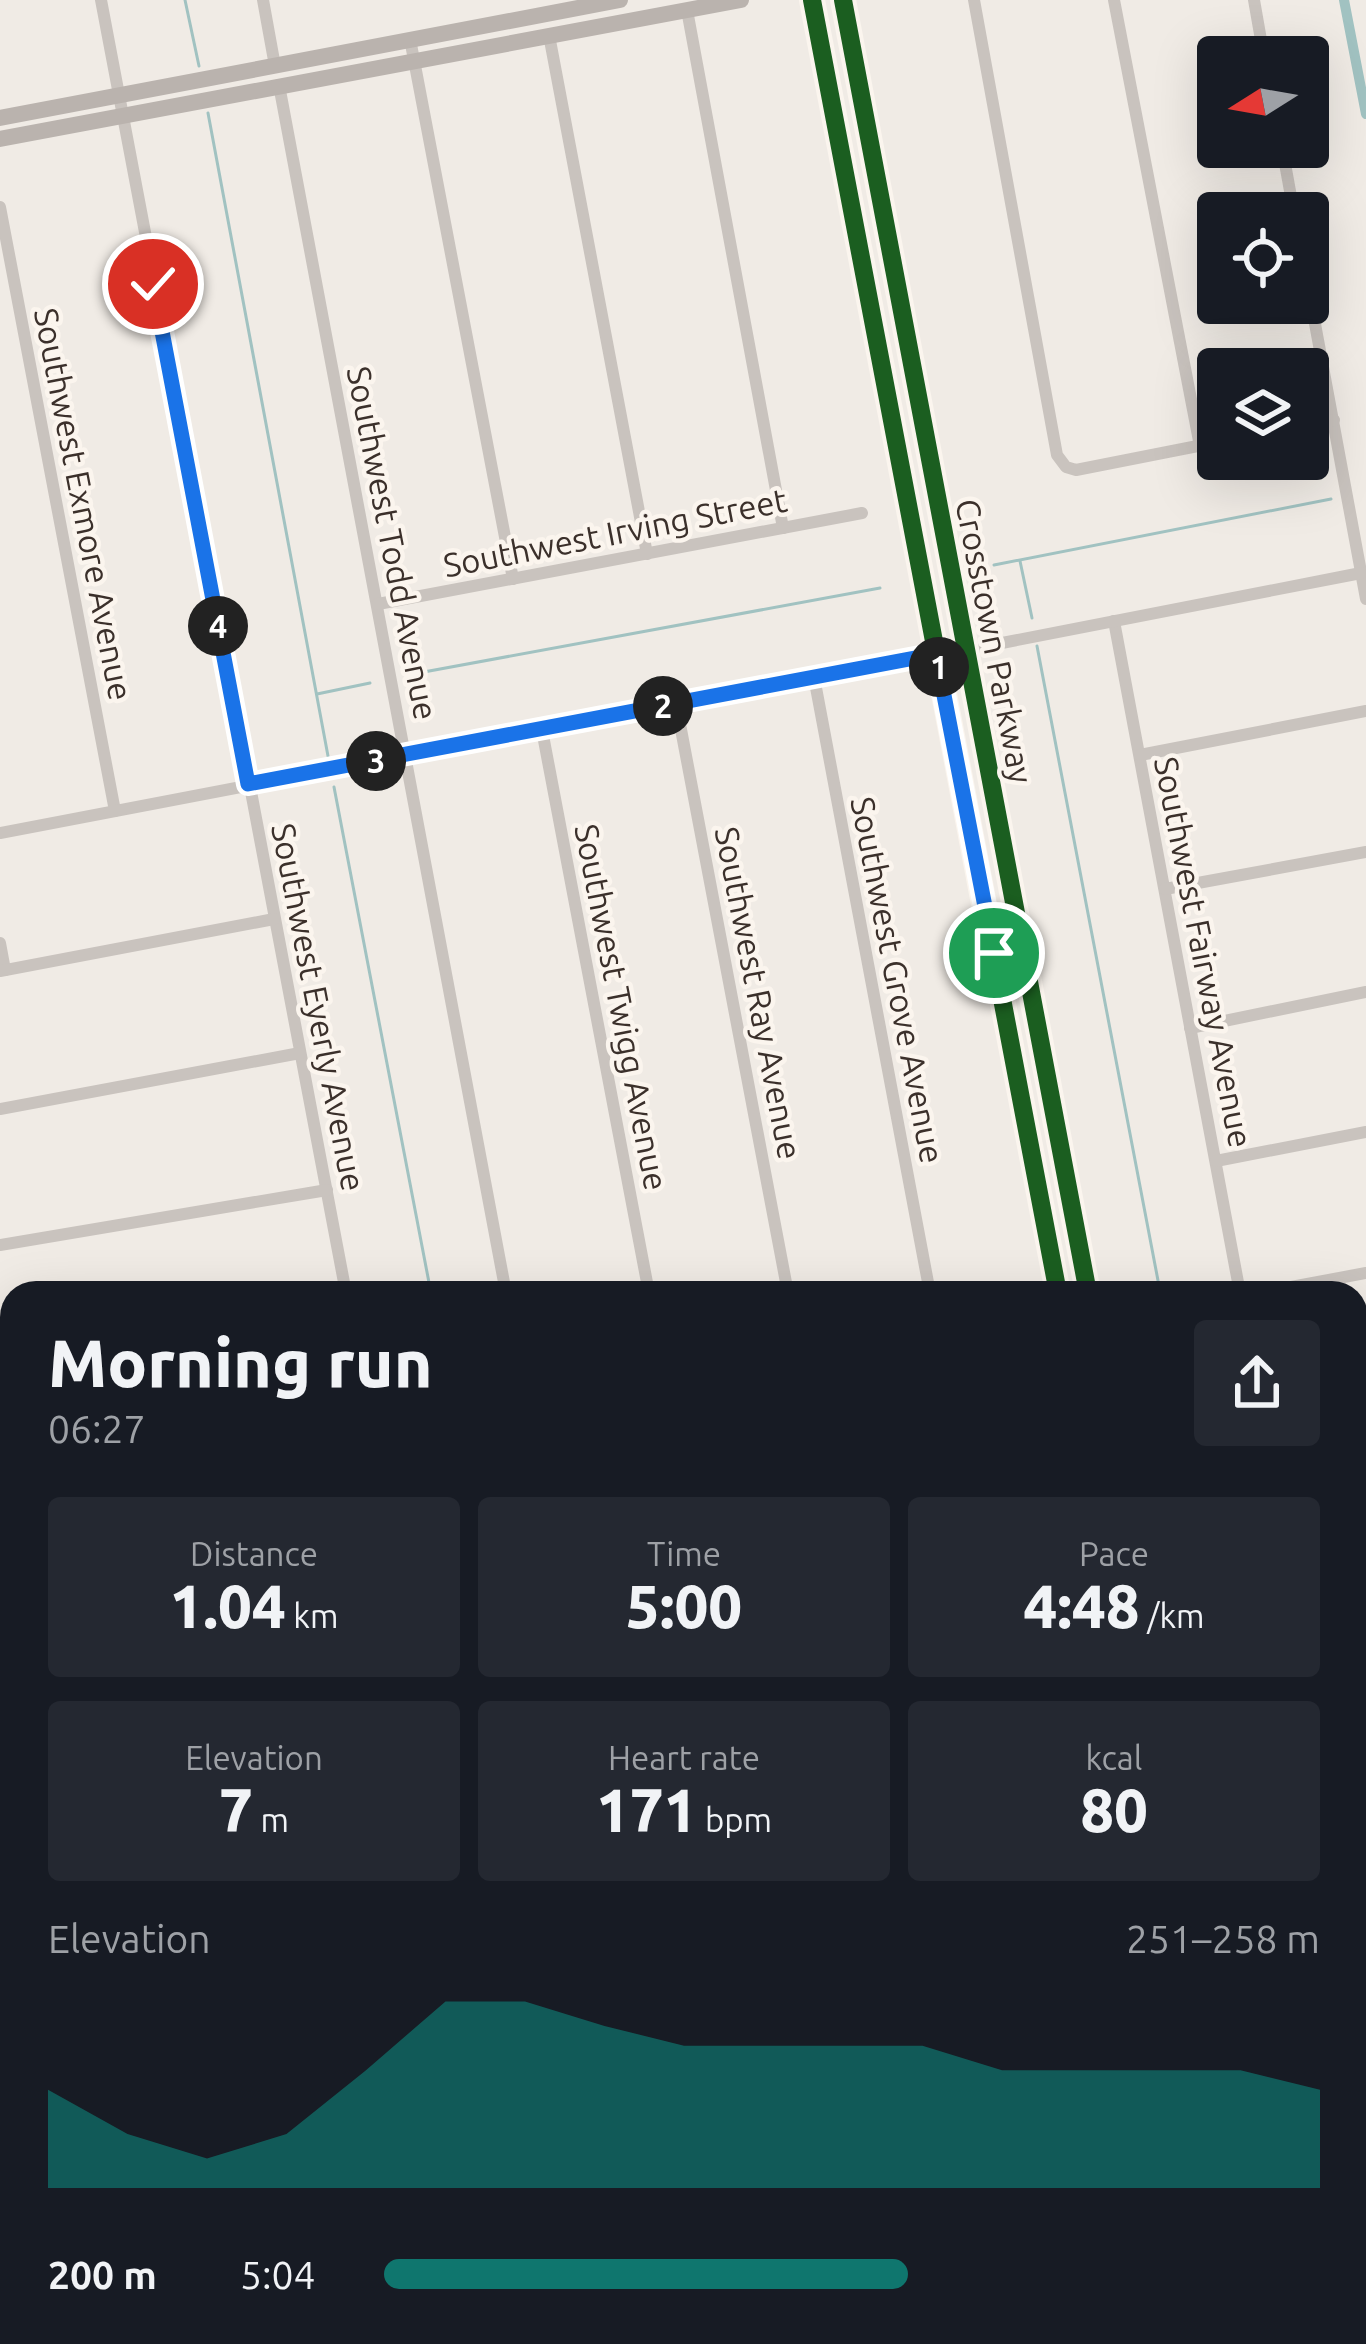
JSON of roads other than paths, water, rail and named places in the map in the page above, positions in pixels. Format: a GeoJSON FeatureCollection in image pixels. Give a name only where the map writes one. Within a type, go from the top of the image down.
{"type":"FeatureCollection","features":[{"type":"Feature","properties":{"kind":"main road"},"geometry":{"type":"LineString","coordinates":[[0,118],[620,0]]}},
{"type":"Feature","properties":{"kind":"main road"},"geometry":{"type":"LineString","coordinates":[[0,139],[741,0]]}},
{"type":"Feature","properties":{"kind":"main road","name":"Crosstown Parkway"},"geometry":{"type":"LineString","coordinates":[[812,0],[1056,1281]]}},
{"type":"Feature","properties":{"kind":"main road","name":"Crosstown Parkway"},"geometry":{"type":"LineString","coordinates":[[843,0],[1086,1281]]}},
{"type":"Feature","properties":{"kind":"street","name":"Southwest Eyerly Avenue"},"geometry":{"type":"LineString","coordinates":[[101,0],[344,1281]]}},
{"type":"Feature","properties":{"kind":"street"},"geometry":{"type":"LineString","coordinates":[[263,0],[275,66]]}},
{"type":"Feature","properties":{"kind":"street"},"geometry":{"type":"LineString","coordinates":[[974,0],[1057,455],[1066,467],[1076,470],[1197,447]]}},
{"type":"Feature","properties":{"kind":"street"},"geometry":{"type":"LineString","coordinates":[[1114,0],[1197,430]]}},
{"type":"Feature","properties":{"kind":"street"},"geometry":{"type":"LineString","coordinates":[[1254,0],[1260,36]]}},
{"type":"Feature","properties":{"kind":"street"},"geometry":{"type":"LineString","coordinates":[[687,10],[783,528]]}},
{"type":"Feature","properties":{"kind":"street"},"geometry":{"type":"LineString","coordinates":[[549,34],[647,554]]}},
{"type":"Feature","properties":{"kind":"street"},"geometry":{"type":"LineString","coordinates":[[410,40],[513,579]]}},
{"type":"Feature","properties":{"kind":"street","name":"Southwest Todd Avenue"},"geometry":{"type":"LineString","coordinates":[[279,86],[504,1281]]}},
{"type":"Feature","properties":{"kind":"street","name":"Southwest Exmore Avenue"},"geometry":{"type":"LineString","coordinates":[[0,207],[115,811]]}},
{"type":"Feature","properties":{"kind":"street"},"geometry":{"type":"LineString","coordinates":[[1315,324],[1366,599]]}},
{"type":"Feature","properties":{"kind":"street"},"geometry":{"type":"LineString","coordinates":[[1329,421],[1334,420]]}},
{"type":"Feature","properties":{"kind":"street","name":"Southwest Irving Street"},"geometry":{"type":"LineString","coordinates":[[378,604],[862,513]]}},
{"type":"Feature","properties":{"kind":"street"},"geometry":{"type":"LineString","coordinates":[[966,650],[1361,573]]}},
{"type":"Feature","properties":{"kind":"street","name":"Southwest Fairway Avenue"},"geometry":{"type":"LineString","coordinates":[[1114,621],[1238,1281]]}},
{"type":"Feature","properties":{"kind":"street"},"geometry":{"type":"LineString","coordinates":[[0,832],[936,654]]}},
{"type":"Feature","properties":{"kind":"street","name":"Southwest Grove Avenue"},"geometry":{"type":"LineString","coordinates":[[814,677],[928,1281]]}},
{"type":"Feature","properties":{"kind":"street","name":"Southwest Ray Avenue"},"geometry":{"type":"LineString","coordinates":[[676,704],[786,1281]]}},
{"type":"Feature","properties":{"kind":"street"},"geometry":{"type":"LineString","coordinates":[[1139,755],[1366,711]]}},
{"type":"Feature","properties":{"kind":"street","name":"Southwest Twigg Avenue"},"geometry":{"type":"LineString","coordinates":[[542,730],[647,1281]]}},
{"type":"Feature","properties":{"kind":"street"},"geometry":{"type":"LineString","coordinates":[[1165,889],[1366,852]]}},
{"type":"Feature","properties":{"kind":"street"},"geometry":{"type":"LineString","coordinates":[[0,943],[3,971],[274,920]]}},
{"type":"Feature","properties":{"kind":"street"},"geometry":{"type":"LineString","coordinates":[[1190,1028],[1366,992]]}},
{"type":"Feature","properties":{"kind":"street"},"geometry":{"type":"LineString","coordinates":[[0,1108],[299,1054]]}},
{"type":"Feature","properties":{"kind":"street"},"geometry":{"type":"LineString","coordinates":[[1216,1161],[1366,1132]]}},
{"type":"Feature","properties":{"kind":"street"},"geometry":{"type":"LineString","coordinates":[[0,1245],[327,1190]]}},
{"type":"Feature","properties":{"kind":"waterway"},"geometry":{"type":"LineString","coordinates":[[185,0],[199,66]]}},
{"type":"Feature","properties":{"kind":"waterway"},"geometry":{"type":"LineString","coordinates":[[1344,0],[1366,114]]}},
{"type":"Feature","properties":{"kind":"waterway"},"geometry":{"type":"LineString","coordinates":[[208,113],[328,756]]}},
{"type":"Feature","properties":{"kind":"waterway"},"geometry":{"type":"LineString","coordinates":[[994,565],[1331,499]]}},
{"type":"Feature","properties":{"kind":"waterway"},"geometry":{"type":"LineString","coordinates":[[1020,561],[1032,618]]}},
{"type":"Feature","properties":{"kind":"waterway"},"geometry":{"type":"LineString","coordinates":[[413,674],[880,588]]}},
{"type":"Feature","properties":{"kind":"waterway"},"geometry":{"type":"LineString","coordinates":[[1037,646],[1158,1281]]}},
{"type":"Feature","properties":{"kind":"waterway"},"geometry":{"type":"LineString","coordinates":[[317,694],[370,683]]}},
{"type":"Feature","properties":{"kind":"waterway"},"geometry":{"type":"LineString","coordinates":[[334,787],[429,1281]]}}]}
